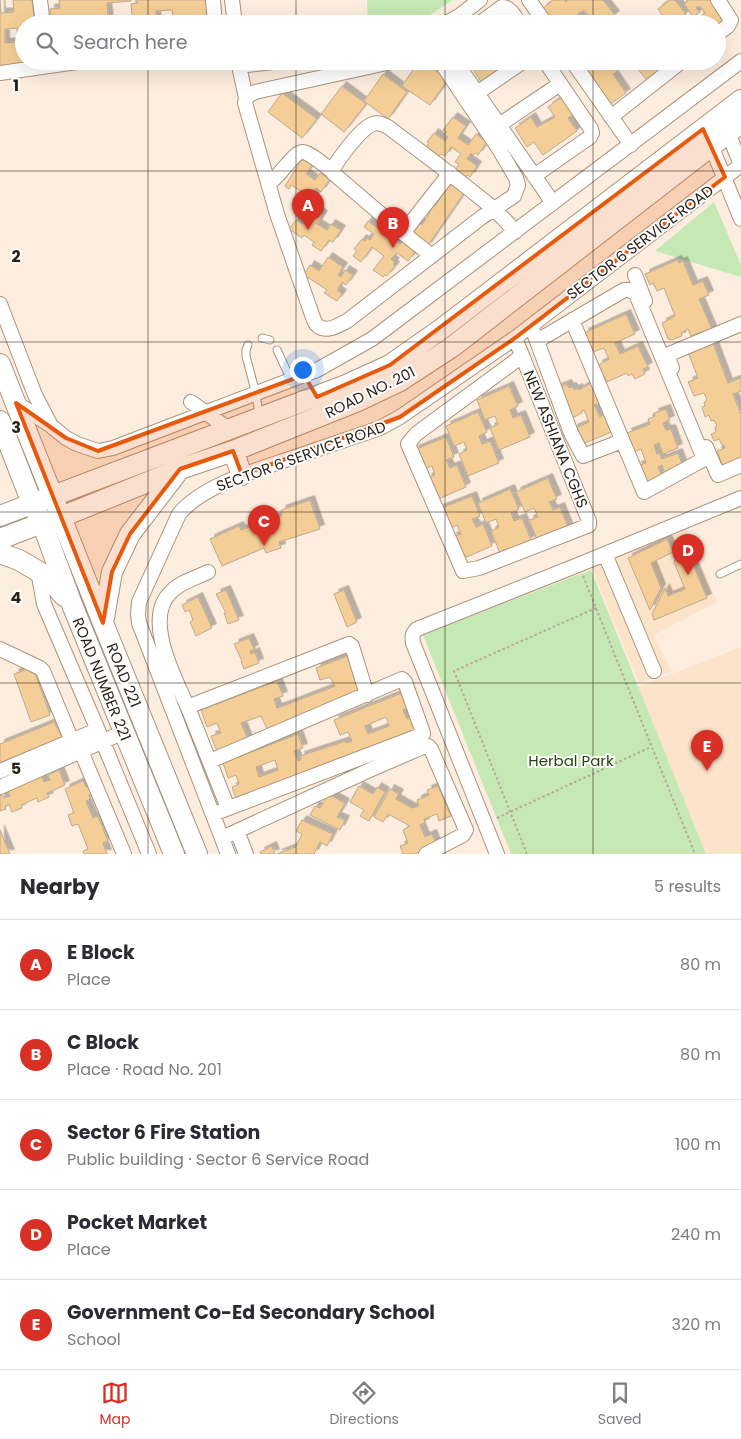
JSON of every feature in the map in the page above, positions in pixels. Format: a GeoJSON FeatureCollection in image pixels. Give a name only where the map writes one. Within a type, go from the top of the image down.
{"type":"FeatureCollection","features":[{"type":"Feature","properties":{"kind":"main road","name":"ROAD NO. 201"},"geometry":{"type":"LineString","coordinates":[[0,516],[318,397],[390,365],[707,137],[730,124],[741,100]]}},
{"type":"Feature","properties":{"kind":"main road","name":"ROAD NO. 201"},"geometry":{"type":"LineString","coordinates":[[0,539],[61,517],[180,469],[233,451],[358,401],[400,381],[452,347],[707,137]]}},
{"type":"Feature","properties":{"kind":"main road","name":"ROAD 221"},"geometry":{"type":"LineString","coordinates":[[0,364],[197,854]]}},
{"type":"Feature","properties":{"kind":"main road","name":"ROAD NUMBER 221"},"geometry":{"type":"LineString","coordinates":[[0,421],[32,504],[42,523],[73,607],[174,854]]}},
{"type":"Feature","properties":{"kind":"main road"},"geometry":{"type":"LineString","coordinates":[[233,451],[242,475]]}},
{"type":"Feature","properties":{"kind":"main road"},"geometry":{"type":"LineString","coordinates":[[103,623],[112,572],[130,534],[180,469]]}},
{"type":"Feature","properties":{"kind":"main road"},"geometry":{"type":"LineString","coordinates":[[0,553],[20,560],[48,577],[73,607]]}},
{"type":"Feature","properties":{"kind":"street"},"geometry":{"type":"LineString","coordinates":[[40,0],[42,15]]}},
{"type":"Feature","properties":{"kind":"street"},"geometry":{"type":"LineString","coordinates":[[213,0],[214,15]]}},
{"type":"Feature","properties":{"kind":"street"},"geometry":{"type":"LineString","coordinates":[[232,0],[234,15]]}},
{"type":"Feature","properties":{"kind":"street"},"geometry":{"type":"LineString","coordinates":[[460,15],[480,0]]}},
{"type":"Feature","properties":{"kind":"street"},"geometry":{"type":"LineString","coordinates":[[529,0],[540,15]]}},
{"type":"Feature","properties":{"kind":"street"},"geometry":{"type":"LineString","coordinates":[[718,0],[731,20],[726,27]]}},
{"type":"Feature","properties":{"kind":"street"},"geometry":{"type":"LineString","coordinates":[[491,15],[502,7],[509,9],[513,15]]}},
{"type":"Feature","properties":{"kind":"street"},"geometry":{"type":"LineString","coordinates":[[16,404],[50,425],[66,438],[86,448],[98,451],[113,448],[317,370],[372,340],[741,61]]}},
{"type":"Feature","properties":{"kind":"street"},"geometry":{"type":"LineString","coordinates":[[0,73],[15,70]]}},
{"type":"Feature","properties":{"kind":"street"},"geometry":{"type":"LineString","coordinates":[[239,70],[246,98],[245,103],[277,214],[316,324],[328,329],[347,321],[494,209],[514,196],[518,185],[516,178],[446,70]]}},
{"type":"Feature","properties":{"kind":"street"},"geometry":{"type":"LineString","coordinates":[[246,98],[255,92],[355,70]]}},
{"type":"Feature","properties":{"kind":"street"},"geometry":{"type":"LineString","coordinates":[[461,70],[553,203]]}},
{"type":"Feature","properties":{"kind":"street"},"geometry":{"type":"LineString","coordinates":[[477,93],[511,70]]}},
{"type":"Feature","properties":{"kind":"street"},"geometry":{"type":"LineString","coordinates":[[534,176],[590,137],[592,133],[550,70]]}},
{"type":"Feature","properties":{"kind":"street"},"geometry":{"type":"LineString","coordinates":[[578,70],[630,145]]}},
{"type":"Feature","properties":{"kind":"street"},"geometry":{"type":"LineString","coordinates":[[611,117],[671,70]]}},
{"type":"Feature","properties":{"kind":"street"},"geometry":{"type":"LineString","coordinates":[[499,126],[560,84]]}},
{"type":"Feature","properties":{"kind":"street"},"geometry":{"type":"LineString","coordinates":[[332,171],[364,129],[371,124],[378,123],[388,127],[450,173],[504,218],[515,232]]}},
{"type":"Feature","properties":{"kind":"street"},"geometry":{"type":"LineString","coordinates":[[730,124],[741,165]]}},
{"type":"Feature","properties":{"kind":"street"},"geometry":{"type":"LineString","coordinates":[[707,137],[741,218]]}},
{"type":"Feature","properties":{"kind":"street"},"geometry":{"type":"LineString","coordinates":[[269,183],[278,177],[299,152],[304,152],[332,171],[432,256]]}},
{"type":"Feature","properties":{"kind":"street","name":"SECTOR 6 SERVICE ROAD"},"geometry":{"type":"LineString","coordinates":[[228,854],[142,632],[138,614],[139,602],[179,514],[184,507],[213,488],[242,475],[389,424],[515,338],[741,165]]}},
{"type":"Feature","properties":{"kind":"street"},"geometry":{"type":"LineString","coordinates":[[403,232],[450,173]]}},
{"type":"Feature","properties":{"kind":"street"},"geometry":{"type":"LineString","coordinates":[[635,275],[718,475],[741,465]]}},
{"type":"Feature","properties":{"kind":"street"},"geometry":{"type":"LineString","coordinates":[[537,341],[572,320],[624,290],[630,290],[636,294],[704,459],[644,492],[572,320]]}},
{"type":"Feature","properties":{"kind":"street"},"geometry":{"type":"LineString","coordinates":[[0,304],[35,395],[50,425]]}},
{"type":"Feature","properties":{"kind":"street"},"geometry":{"type":"LineString","coordinates":[[667,355],[741,324]]}},
{"type":"Feature","properties":{"kind":"street"},"geometry":{"type":"LineString","coordinates":[[530,326],[571,433],[583,456],[622,440]]}},
{"type":"Feature","properties":{"kind":"street"},"geometry":{"type":"LineString","coordinates":[[515,338],[522,356]]}},
{"type":"Feature","properties":{"kind":"street","name":"NEW ASHIANA CGHS"},"geometry":{"type":"LineString","coordinates":[[522,356],[589,525],[479,568],[463,571],[408,444],[416,434],[522,356]]}},
{"type":"Feature","properties":{"kind":"street"},"geometry":{"type":"LineString","coordinates":[[298,378],[318,397]]}},
{"type":"Feature","properties":{"kind":"street"},"geometry":{"type":"LineString","coordinates":[[191,402],[230,430]]}},
{"type":"Feature","properties":{"kind":"street"},"geometry":{"type":"LineString","coordinates":[[152,433],[158,457]]}},
{"type":"Feature","properties":{"kind":"street"},"geometry":{"type":"LineString","coordinates":[[497,854],[413,643],[413,633],[417,628],[741,498]]}},
{"type":"Feature","properties":{"kind":"street"},"geometry":{"type":"LineString","coordinates":[[605,554],[654,671]]}},
{"type":"Feature","properties":{"kind":"street"},"geometry":{"type":"LineString","coordinates":[[38,571],[44,604],[149,854]]}},
{"type":"Feature","properties":{"kind":"street"},"geometry":{"type":"LineString","coordinates":[[208,572],[176,587],[169,593],[162,604],[159,615],[159,630],[172,669],[228,808]]}},
{"type":"Feature","properties":{"kind":"street"},"geometry":{"type":"LineString","coordinates":[[189,710],[192,705],[349,644],[352,646],[367,695]]}},
{"type":"Feature","properties":{"kind":"street"},"geometry":{"type":"LineString","coordinates":[[0,649],[43,670],[124,854]]}},
{"type":"Feature","properties":{"kind":"street"},"geometry":{"type":"LineString","coordinates":[[210,761],[400,680],[404,680],[423,734],[213,814]]}},
{"type":"Feature","properties":{"kind":"street"},"geometry":{"type":"LineString","coordinates":[[0,787],[77,746],[100,736],[124,732]]}},
{"type":"Feature","properties":{"kind":"street"},"geometry":{"type":"LineString","coordinates":[[0,771],[77,746]]}},
{"type":"Feature","properties":{"kind":"street"},"geometry":{"type":"LineString","coordinates":[[222,838],[372,769],[428,746],[466,830],[463,835],[426,854]]}},
{"type":"Feature","properties":{"kind":"street"},"geometry":{"type":"LineString","coordinates":[[237,831],[246,854]]}},
{"type":"Feature","properties":{"kind":"lane"},"geometry":{"type":"LineString","coordinates":[[262,338],[270,340]]}},
{"type":"Feature","properties":{"kind":"lane"},"geometry":{"type":"LineString","coordinates":[[248,345],[246,356],[260,418]]}},
{"type":"Feature","properties":{"kind":"lane"},"geometry":{"type":"LineString","coordinates":[[277,350],[298,378]]}},
{"type":"Feature","properties":{"kind":"lane"},"geometry":{"type":"LineString","coordinates":[[720,574],[741,564]]}},
{"type":"Feature","properties":{"kind":"path"},"geometry":{"type":"LineString","coordinates":[[578,565],[695,854]]}},
{"type":"Feature","properties":{"kind":"path"},"geometry":{"type":"LineString","coordinates":[[527,854],[454,671],[596,608]]}},
{"type":"Feature","properties":{"kind":"path"},"geometry":{"type":"LineString","coordinates":[[485,824],[652,746]]}},
{"type":"Feature","properties":{"kind":"highlighted area"},"geometry":{"type":"Polygon","coordinates":[[[703,129],[725,177],[515,338],[400,417],[242,475],[233,451],[180,469],[130,534],[112,572],[103,623],[16,403],[66,438],[98,451],[304,375],[317,397],[390,365],[703,129]]]}},
{"type":"Feature","properties":{"kind":"shaded area"},"geometry":{"type":"Polygon","coordinates":[[[686,527],[717,602],[654,635],[671,671],[639,683],[591,566],[686,527]]]}},
{"type":"Feature","properties":{"kind":"shaded area"},"geometry":{"type":"Polygon","coordinates":[[[741,647],[741,854],[706,854],[638,687],[741,647]]]}},
{"type":"Feature","properties":{"kind":"green space"},"geometry":{"type":"Polygon","coordinates":[[[367,0],[453,0],[430,15],[368,15],[367,0]]]}},
{"type":"Feature","properties":{"kind":"green space"},"geometry":{"type":"Polygon","coordinates":[[[714,202],[741,265],[741,277],[655,251],[714,202]]]}},
{"type":"Feature","properties":{"kind":"green space","name":"Herbal Park"},"geometry":{"type":"Polygon","coordinates":[[[591,570],[706,854],[511,854],[423,635],[591,570]]]}},
{"type":"Feature","properties":{"kind":"building"},"geometry":{"type":"Polygon","coordinates":[[[0,0],[1,13],[14,12],[13,0],[32,0],[34,15],[15,15],[15,28],[5,29],[5,43],[15,42],[15,66],[0,69],[0,0]]]}},
{"type":"Feature","properties":{"kind":"building"},"geometry":{"type":"Polygon","coordinates":[[[59,0],[131,0],[107,3],[108,15],[50,15],[50,9],[60,8],[59,0]]]}},
{"type":"Feature","properties":{"kind":"building"},"geometry":{"type":"Polygon","coordinates":[[[137,0],[209,0],[210,15],[173,15],[172,10],[156,11],[156,15],[132,15],[131,4],[138,3],[137,0]]]}},
{"type":"Feature","properties":{"kind":"building"},"geometry":{"type":"Polygon","coordinates":[[[553,0],[565,0],[566,2],[568,0],[603,0],[615,15],[588,15],[584,10],[579,15],[547,15],[542,9],[553,0]]]}},
{"type":"Feature","properties":{"kind":"building"},"geometry":{"type":"Polygon","coordinates":[[[670,0],[675,0],[686,14],[662,15],[658,9],[670,0]]]}},
{"type":"Feature","properties":{"kind":"building"},"geometry":{"type":"Polygon","coordinates":[[[686,0],[715,0],[726,15],[702,15],[705,13],[700,6],[696,8],[700,12],[692,15],[684,4],[687,2],[686,0]]]}},
{"type":"Feature","properties":{"kind":"building"},"geometry":{"type":"Polygon","coordinates":[[[508,10],[512,15],[501,15],[508,10]]]}},
{"type":"Feature","properties":{"kind":"building"},"geometry":{"type":"Polygon","coordinates":[[[413,70],[436,70],[448,79],[430,105],[402,86],[413,70]]]}},
{"type":"Feature","properties":{"kind":"building"},"geometry":{"type":"Polygon","coordinates":[[[474,70],[498,70],[499,72],[481,82],[474,70]]]}},
{"type":"Feature","properties":{"kind":"building"},"geometry":{"type":"Polygon","coordinates":[[[583,70],[619,70],[613,74],[626,93],[609,105],[583,70]]]}},
{"type":"Feature","properties":{"kind":"building"},"geometry":{"type":"Polygon","coordinates":[[[638,70],[661,70],[648,81],[638,70]]]}},
{"type":"Feature","properties":{"kind":"building"},"geometry":{"type":"Polygon","coordinates":[[[383,74],[407,92],[388,119],[364,101],[383,74]]]}},
{"type":"Feature","properties":{"kind":"building"},"geometry":{"type":"Polygon","coordinates":[[[342,86],[366,104],[344,132],[321,114],[342,86]]]}},
{"type":"Feature","properties":{"kind":"building"},"geometry":{"type":"Polygon","coordinates":[[[282,93],[317,119],[302,138],[268,112],[282,93]]]}},
{"type":"Feature","properties":{"kind":"building"},"geometry":{"type":"Polygon","coordinates":[[[564,95],[576,113],[568,118],[577,131],[543,155],[534,142],[527,147],[515,128],[531,117],[537,127],[555,117],[548,107],[564,95]]]}},
{"type":"Feature","properties":{"kind":"building"},"geometry":{"type":"Polygon","coordinates":[[[453,117],[466,126],[458,138],[468,145],[476,134],[487,142],[478,155],[471,153],[467,159],[477,166],[470,177],[467,175],[465,178],[455,170],[459,164],[455,162],[461,154],[451,147],[445,156],[441,154],[439,156],[426,147],[429,143],[427,142],[434,133],[445,141],[448,137],[444,135],[447,132],[443,130],[453,117]]]}},
{"type":"Feature","properties":{"kind":"building"},"geometry":{"type":"Polygon","coordinates":[[[302,159],[312,165],[306,174],[315,180],[320,173],[330,179],[321,192],[316,188],[314,191],[317,194],[310,205],[299,197],[302,192],[291,185],[289,189],[285,186],[302,159]]]}},
{"type":"Feature","properties":{"kind":"building"},"geometry":{"type":"Polygon","coordinates":[[[449,183],[464,193],[427,247],[410,235],[419,222],[422,225],[431,211],[428,209],[432,204],[435,206],[449,183]]]}},
{"type":"Feature","properties":{"kind":"building"},"geometry":{"type":"Polygon","coordinates":[[[314,209],[323,215],[317,224],[327,230],[331,224],[341,230],[333,242],[329,240],[321,251],[312,245],[314,242],[304,235],[302,238],[289,229],[296,220],[303,224],[314,209]]]}},
{"type":"Feature","properties":{"kind":"building"},"geometry":{"type":"Polygon","coordinates":[[[368,221],[400,244],[403,241],[416,250],[408,261],[397,253],[391,259],[395,262],[393,264],[395,266],[387,276],[383,277],[373,270],[384,256],[372,247],[361,262],[353,256],[357,251],[354,249],[362,239],[365,241],[367,238],[370,240],[374,234],[364,227],[368,221]]]}},
{"type":"Feature","properties":{"kind":"building"},"geometry":{"type":"Polygon","coordinates":[[[328,257],[343,267],[338,275],[341,277],[345,270],[353,275],[346,285],[342,282],[337,290],[342,294],[337,301],[324,293],[327,290],[304,275],[310,265],[319,271],[328,257]]]}},
{"type":"Feature","properties":{"kind":"building"},"geometry":{"type":"Polygon","coordinates":[[[677,260],[679,263],[683,261],[693,285],[703,281],[709,295],[699,299],[713,332],[703,337],[701,332],[691,336],[688,329],[681,333],[682,336],[672,340],[668,339],[662,323],[675,316],[664,288],[657,291],[653,283],[650,285],[645,274],[677,260]]]}},
{"type":"Feature","properties":{"kind":"building"},"geometry":{"type":"Polygon","coordinates":[[[626,314],[635,334],[615,343],[620,354],[638,346],[648,367],[643,369],[645,374],[635,379],[632,374],[628,376],[627,373],[607,382],[598,365],[609,359],[604,348],[593,352],[584,333],[626,314]]]}},
{"type":"Feature","properties":{"kind":"building"},"geometry":{"type":"Polygon","coordinates":[[[713,343],[728,383],[741,378],[741,391],[733,394],[741,414],[741,463],[724,470],[717,451],[725,448],[724,445],[722,445],[719,439],[714,441],[711,434],[716,432],[715,427],[717,426],[714,420],[711,421],[709,415],[705,417],[702,407],[705,406],[704,402],[707,400],[704,393],[694,396],[688,382],[698,378],[688,352],[713,343]]]}},
{"type":"Feature","properties":{"kind":"building"},"geometry":{"type":"Polygon","coordinates":[[[593,382],[602,402],[594,405],[600,417],[606,412],[614,431],[580,445],[573,429],[589,422],[584,410],[572,418],[557,388],[567,384],[569,388],[572,387],[574,390],[578,388],[579,390],[593,382]]]}},
{"type":"Feature","properties":{"kind":"building"},"geometry":{"type":"Polygon","coordinates":[[[509,386],[518,406],[510,410],[513,418],[521,415],[530,437],[499,450],[490,428],[498,424],[495,416],[485,420],[477,400],[509,386]]]}},
{"type":"Feature","properties":{"kind":"building"},"geometry":{"type":"Polygon","coordinates":[[[666,409],[670,420],[663,423],[666,430],[671,429],[678,448],[663,454],[659,443],[654,445],[657,454],[659,453],[662,459],[678,453],[684,469],[666,476],[662,465],[658,467],[662,477],[644,484],[637,466],[646,463],[641,449],[634,452],[627,433],[650,424],[648,419],[655,416],[654,413],[666,409]]]}},
{"type":"Feature","properties":{"kind":"building"},"geometry":{"type":"Polygon","coordinates":[[[478,412],[487,432],[479,436],[482,444],[490,441],[499,463],[468,476],[459,454],[467,450],[464,442],[454,446],[446,426],[478,412]]]}},
{"type":"Feature","properties":{"kind":"building"},"geometry":{"type":"Polygon","coordinates":[[[446,437],[454,457],[446,460],[450,468],[457,465],[466,487],[436,500],[427,478],[435,475],[432,466],[422,470],[414,450],[446,437]]]}},
{"type":"Feature","properties":{"kind":"building"},"geometry":{"type":"Polygon","coordinates":[[[548,478],[557,499],[549,502],[553,510],[560,507],[569,529],[538,542],[529,520],[538,517],[534,508],[525,512],[516,492],[548,478]]]}},
{"type":"Feature","properties":{"kind":"building"},"geometry":{"type":"Polygon","coordinates":[[[510,489],[519,509],[511,513],[514,521],[522,518],[531,540],[500,553],[491,531],[499,527],[496,519],[486,523],[478,503],[510,489]]]}},
{"type":"Feature","properties":{"kind":"building"},"geometry":{"type":"Polygon","coordinates":[[[472,496],[480,516],[472,519],[476,527],[483,524],[492,546],[462,559],[452,537],[461,534],[457,525],[448,529],[439,509],[472,496]]]}},
{"type":"Feature","properties":{"kind":"building"},"geometry":{"type":"Polygon","coordinates":[[[310,500],[320,529],[279,542],[281,548],[266,553],[264,548],[222,566],[210,539],[239,526],[241,530],[282,515],[281,510],[310,500]]]}},
{"type":"Feature","properties":{"kind":"building"},"geometry":{"type":"Polygon","coordinates":[[[667,539],[673,552],[651,563],[661,588],[650,610],[628,558],[667,539]]]}},
{"type":"Feature","properties":{"kind":"building"},"geometry":{"type":"Polygon","coordinates":[[[685,546],[707,598],[654,620],[652,614],[665,588],[668,596],[685,589],[674,562],[682,547],[685,546]]]}},
{"type":"Feature","properties":{"kind":"building"},"geometry":{"type":"Polygon","coordinates":[[[226,590],[239,620],[228,624],[224,613],[226,613],[216,594],[226,590]]]}},
{"type":"Feature","properties":{"kind":"building"},"geometry":{"type":"Polygon","coordinates":[[[344,590],[357,622],[347,627],[334,594],[344,590]]]}},
{"type":"Feature","properties":{"kind":"building"},"geometry":{"type":"Polygon","coordinates":[[[198,597],[212,628],[196,636],[190,622],[193,620],[189,610],[185,612],[182,605],[198,597]]]}},
{"type":"Feature","properties":{"kind":"building"},"geometry":{"type":"Polygon","coordinates":[[[249,638],[254,649],[250,651],[251,654],[255,652],[259,663],[244,669],[234,644],[249,638]]]}},
{"type":"Feature","properties":{"kind":"building"},"geometry":{"type":"Polygon","coordinates":[[[350,655],[362,693],[269,733],[261,716],[241,723],[249,742],[218,754],[211,736],[221,733],[217,723],[207,727],[201,710],[277,681],[283,696],[274,699],[277,708],[286,705],[335,686],[330,677],[320,680],[316,668],[350,655]]]}},
{"type":"Feature","properties":{"kind":"building"},"geometry":{"type":"Polygon","coordinates":[[[33,667],[50,715],[31,722],[14,674],[33,667]]]}},
{"type":"Feature","properties":{"kind":"building"},"geometry":{"type":"Polygon","coordinates":[[[404,692],[410,707],[403,710],[407,719],[413,716],[418,729],[236,799],[232,787],[239,784],[236,775],[228,778],[223,763],[298,734],[303,748],[294,751],[298,761],[301,760],[300,756],[346,741],[346,743],[352,741],[348,732],[340,735],[334,720],[404,692]],[[386,717],[365,726],[368,734],[389,726],[386,717]],[[275,760],[256,767],[259,777],[278,770],[275,760]]]}},
{"type":"Feature","properties":{"kind":"building"},"geometry":{"type":"Polygon","coordinates":[[[54,722],[62,737],[0,764],[0,744],[54,722]]]}},
{"type":"Feature","properties":{"kind":"building"},"geometry":{"type":"Polygon","coordinates":[[[59,770],[65,785],[47,793],[49,797],[38,802],[37,798],[21,805],[22,808],[12,812],[9,804],[5,806],[6,809],[0,811],[0,795],[4,798],[10,796],[7,789],[41,775],[44,782],[50,780],[48,775],[59,770]]]}},
{"type":"Feature","properties":{"kind":"building"},"geometry":{"type":"Polygon","coordinates":[[[83,781],[86,787],[89,786],[92,794],[89,795],[90,799],[86,801],[93,818],[98,816],[108,841],[103,843],[107,854],[84,854],[83,851],[88,849],[78,824],[72,826],[68,815],[74,813],[65,789],[83,781]]]}},
{"type":"Feature","properties":{"kind":"building"},"geometry":{"type":"Polygon","coordinates":[[[359,786],[373,794],[377,787],[385,792],[369,821],[360,816],[364,810],[350,802],[359,786]]]}},
{"type":"Feature","properties":{"kind":"building"},"geometry":{"type":"Polygon","coordinates":[[[438,786],[451,816],[439,821],[437,814],[424,819],[425,823],[420,825],[425,837],[432,834],[436,844],[415,854],[403,854],[400,846],[408,843],[403,830],[410,826],[388,814],[383,822],[374,817],[390,789],[399,794],[396,799],[412,808],[419,806],[417,800],[429,795],[427,790],[438,786]]]}},
{"type":"Feature","properties":{"kind":"building"},"geometry":{"type":"Polygon","coordinates":[[[328,794],[345,803],[337,817],[345,820],[340,830],[310,815],[315,806],[320,808],[328,794]]]}},
{"type":"Feature","properties":{"kind":"building"},"geometry":{"type":"Polygon","coordinates":[[[302,820],[333,834],[327,846],[320,842],[314,854],[277,854],[295,848],[302,834],[296,831],[302,820]]]}},
{"type":"Feature","properties":{"kind":"building"},"geometry":{"type":"Polygon","coordinates":[[[0,830],[10,854],[0,854],[0,830]]]}},
{"type":"Feature","properties":{"kind":"building"},"geometry":{"type":"Polygon","coordinates":[[[272,846],[275,854],[261,854],[260,852],[272,846]]]}},
{"type":"Feature","properties":{"kind":"place","name":"E Block"},"geometry":{"type":"Point","coordinates":[308,230]}},
{"type":"Feature","properties":{"kind":"place","name":"C Block"},"geometry":{"type":"Point","coordinates":[393,248]}},
{"type":"Feature","properties":{"kind":"place","name":"Sector 6 Fire Station"},"geometry":{"type":"Point","coordinates":[264,546]}},
{"type":"Feature","properties":{"kind":"place","name":"Pocket Market"},"geometry":{"type":"Point","coordinates":[688,575]}},
{"type":"Feature","properties":{"kind":"place","name":"Government Co-Ed Secondary School"},"geometry":{"type":"Point","coordinates":[707,771]}}]}
